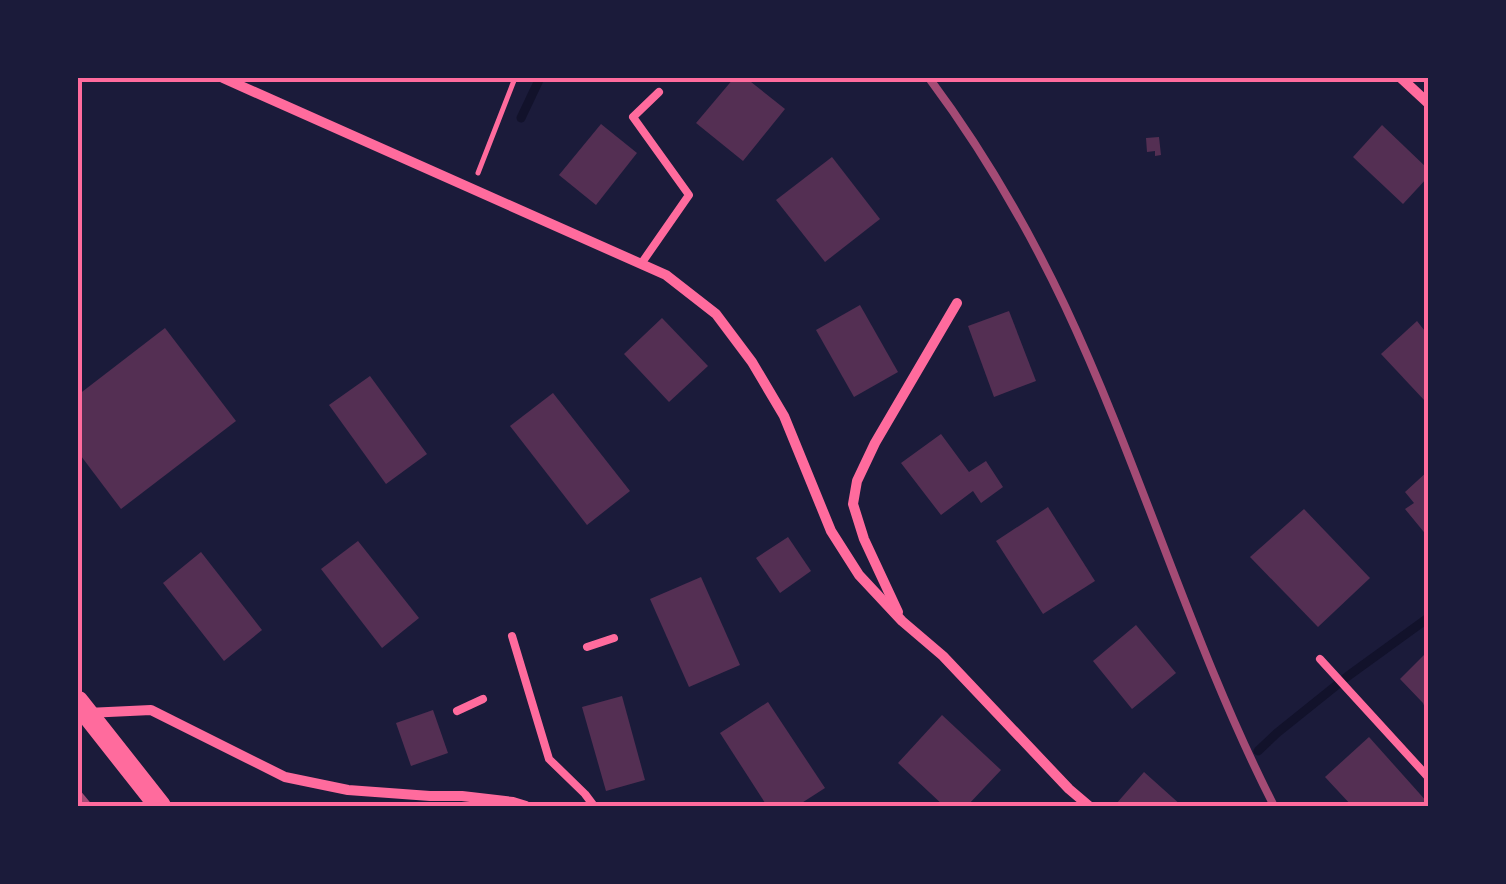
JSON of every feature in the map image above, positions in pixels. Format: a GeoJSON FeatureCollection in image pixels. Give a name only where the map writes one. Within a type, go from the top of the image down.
{"type":"FeatureCollection","features":[{"type":"Feature","properties":{"kind":"main road"},"geometry":{"type":"LineString","coordinates":[[82,708],[160,806]]}},
{"type":"Feature","properties":{"kind":"street"},"geometry":{"type":"LineString","coordinates":[[223,78],[666,275],[716,314],[752,362],[784,416],[831,531],[859,575],[1089,806]]}},
{"type":"Feature","properties":{"kind":"street"},"geometry":{"type":"LineString","coordinates":[[1400,78],[1428,103]]}},
{"type":"Feature","properties":{"kind":"street"},"geometry":{"type":"LineString","coordinates":[[902,621],[864,540],[853,504],[857,481],[875,443],[956,304]]}},
{"type":"Feature","properties":{"kind":"street"},"geometry":{"type":"LineString","coordinates":[[82,708],[151,710],[285,777],[432,801],[462,796],[526,806]]}},
{"type":"Feature","properties":{"kind":"lane"},"geometry":{"type":"LineString","coordinates":[[641,264],[688,195],[633,117],[659,92]]}},
{"type":"Feature","properties":{"kind":"lane"},"geometry":{"type":"LineString","coordinates":[[512,636],[548,759],[594,806]]}},
{"type":"Feature","properties":{"kind":"lane"},"geometry":{"type":"LineString","coordinates":[[587,647],[614,638]]}},
{"type":"Feature","properties":{"kind":"lane"},"geometry":{"type":"LineString","coordinates":[[1320,658],[1428,777]]}},
{"type":"Feature","properties":{"kind":"lane"},"geometry":{"type":"LineString","coordinates":[[458,711],[483,698]]}},
{"type":"Feature","properties":{"kind":"path"},"geometry":{"type":"LineString","coordinates":[[472,189],[515,78]]}},
{"type":"Feature","properties":{"kind":"building"},"geometry":{"type":"Polygon","coordinates":[[[734,78],[746,78],[785,109],[743,161],[696,123],[734,78]]]}},
{"type":"Feature","properties":{"kind":"building"},"geometry":{"type":"Polygon","coordinates":[[[601,124],[637,153],[596,205],[559,175],[601,124]]]}},
{"type":"Feature","properties":{"kind":"building"},"geometry":{"type":"Polygon","coordinates":[[[1382,125],[1428,169],[1428,177],[1403,204],[1353,157],[1382,125]]]}},
{"type":"Feature","properties":{"kind":"building"},"geometry":{"type":"Polygon","coordinates":[[[1159,137],[1161,155],[1155,156],[1155,151],[1147,152],[1146,138],[1159,137]]]}},
{"type":"Feature","properties":{"kind":"building"},"geometry":{"type":"Polygon","coordinates":[[[832,157],[880,219],[825,262],[776,200],[832,157]]]}},
{"type":"Feature","properties":{"kind":"building"},"geometry":{"type":"Polygon","coordinates":[[[860,305],[898,372],[854,397],[816,330],[860,305]]]}},
{"type":"Feature","properties":{"kind":"building"},"geometry":{"type":"Polygon","coordinates":[[[1009,311],[1036,381],[994,397],[968,326],[1009,311]]]}},
{"type":"Feature","properties":{"kind":"building"},"geometry":{"type":"Polygon","coordinates":[[[662,318],[708,366],[669,402],[624,354],[662,318]]]}},
{"type":"Feature","properties":{"kind":"building"},"geometry":{"type":"Polygon","coordinates":[[[1417,321],[1428,335],[1425,401],[1381,354],[1417,321]]]}},
{"type":"Feature","properties":{"kind":"building"},"geometry":{"type":"Polygon","coordinates":[[[165,328],[236,421],[121,509],[78,452],[78,395],[165,328]]]}},
{"type":"Feature","properties":{"kind":"building"},"geometry":{"type":"Polygon","coordinates":[[[370,376],[427,454],[386,484],[329,405],[370,376]]]}},
{"type":"Feature","properties":{"kind":"building"},"geometry":{"type":"Polygon","coordinates":[[[553,393],[630,491],[587,525],[510,426],[553,393]]]}},
{"type":"Feature","properties":{"kind":"building"},"geometry":{"type":"Polygon","coordinates":[[[941,434],[969,472],[986,461],[1003,487],[981,503],[973,491],[941,515],[901,463],[941,434]]]}},
{"type":"Feature","properties":{"kind":"building"},"geometry":{"type":"Polygon","coordinates":[[[1428,471],[1428,537],[1405,509],[1414,503],[1405,492],[1428,471]]]}},
{"type":"Feature","properties":{"kind":"building"},"geometry":{"type":"Polygon","coordinates":[[[1048,507],[1095,581],[1043,614],[996,541],[1048,507]]]}},
{"type":"Feature","properties":{"kind":"building"},"geometry":{"type":"Polygon","coordinates":[[[1304,509],[1370,578],[1318,627],[1250,557],[1304,509]]]}},
{"type":"Feature","properties":{"kind":"building"},"geometry":{"type":"Polygon","coordinates":[[[788,537],[811,571],[780,593],[756,558],[788,537]]]}},
{"type":"Feature","properties":{"kind":"building"},"geometry":{"type":"Polygon","coordinates":[[[358,541],[419,618],[382,648],[321,569],[358,541]]]}},
{"type":"Feature","properties":{"kind":"building"},"geometry":{"type":"Polygon","coordinates":[[[201,552],[262,630],[224,661],[163,583],[201,552]]]}},
{"type":"Feature","properties":{"kind":"building"},"geometry":{"type":"Polygon","coordinates":[[[701,577],[740,665],[689,687],[650,599],[701,577]]]}},
{"type":"Feature","properties":{"kind":"building"},"geometry":{"type":"Polygon","coordinates":[[[1136,625],[1176,673],[1132,709],[1093,661],[1136,625]]]}},
{"type":"Feature","properties":{"kind":"building"},"geometry":{"type":"Polygon","coordinates":[[[1428,651],[1428,716],[1423,703],[1400,679],[1428,651]]]}},
{"type":"Feature","properties":{"kind":"building"},"geometry":{"type":"Polygon","coordinates":[[[622,696],[645,780],[606,791],[582,707],[622,696]]]}},
{"type":"Feature","properties":{"kind":"building"},"geometry":{"type":"Polygon","coordinates":[[[768,702],[825,788],[797,806],[767,806],[720,733],[768,702]]]}},
{"type":"Feature","properties":{"kind":"building"},"geometry":{"type":"Polygon","coordinates":[[[433,710],[448,753],[411,766],[396,723],[433,710]]]}},
{"type":"Feature","properties":{"kind":"building"},"geometry":{"type":"Polygon","coordinates":[[[942,715],[1001,770],[967,806],[944,806],[898,763],[942,715]]]}},
{"type":"Feature","properties":{"kind":"building"},"geometry":{"type":"Polygon","coordinates":[[[1369,737],[1428,806],[1352,806],[1325,777],[1369,737]]]}},
{"type":"Feature","properties":{"kind":"building"},"geometry":{"type":"Polygon","coordinates":[[[1144,772],[1182,806],[1116,804],[1144,772]]]}},
{"type":"Feature","properties":{"kind":"waterway"},"geometry":{"type":"LineString","coordinates":[[521,118],[540,78]]}},
{"type":"Feature","properties":{"kind":"waterway"},"geometry":{"type":"LineString","coordinates":[[1258,751],[1348,676],[1428,618]]}},
{"type":"Feature","properties":{"kind":"railway"},"geometry":{"type":"LineString","coordinates":[[929,78],[1003,189],[1065,306],[1119,431],[1218,683],[1274,806]]}},
{"type":"Feature","properties":{"kind":"railway"},"geometry":{"type":"LineString","coordinates":[[78,794],[88,806]]}}]}
